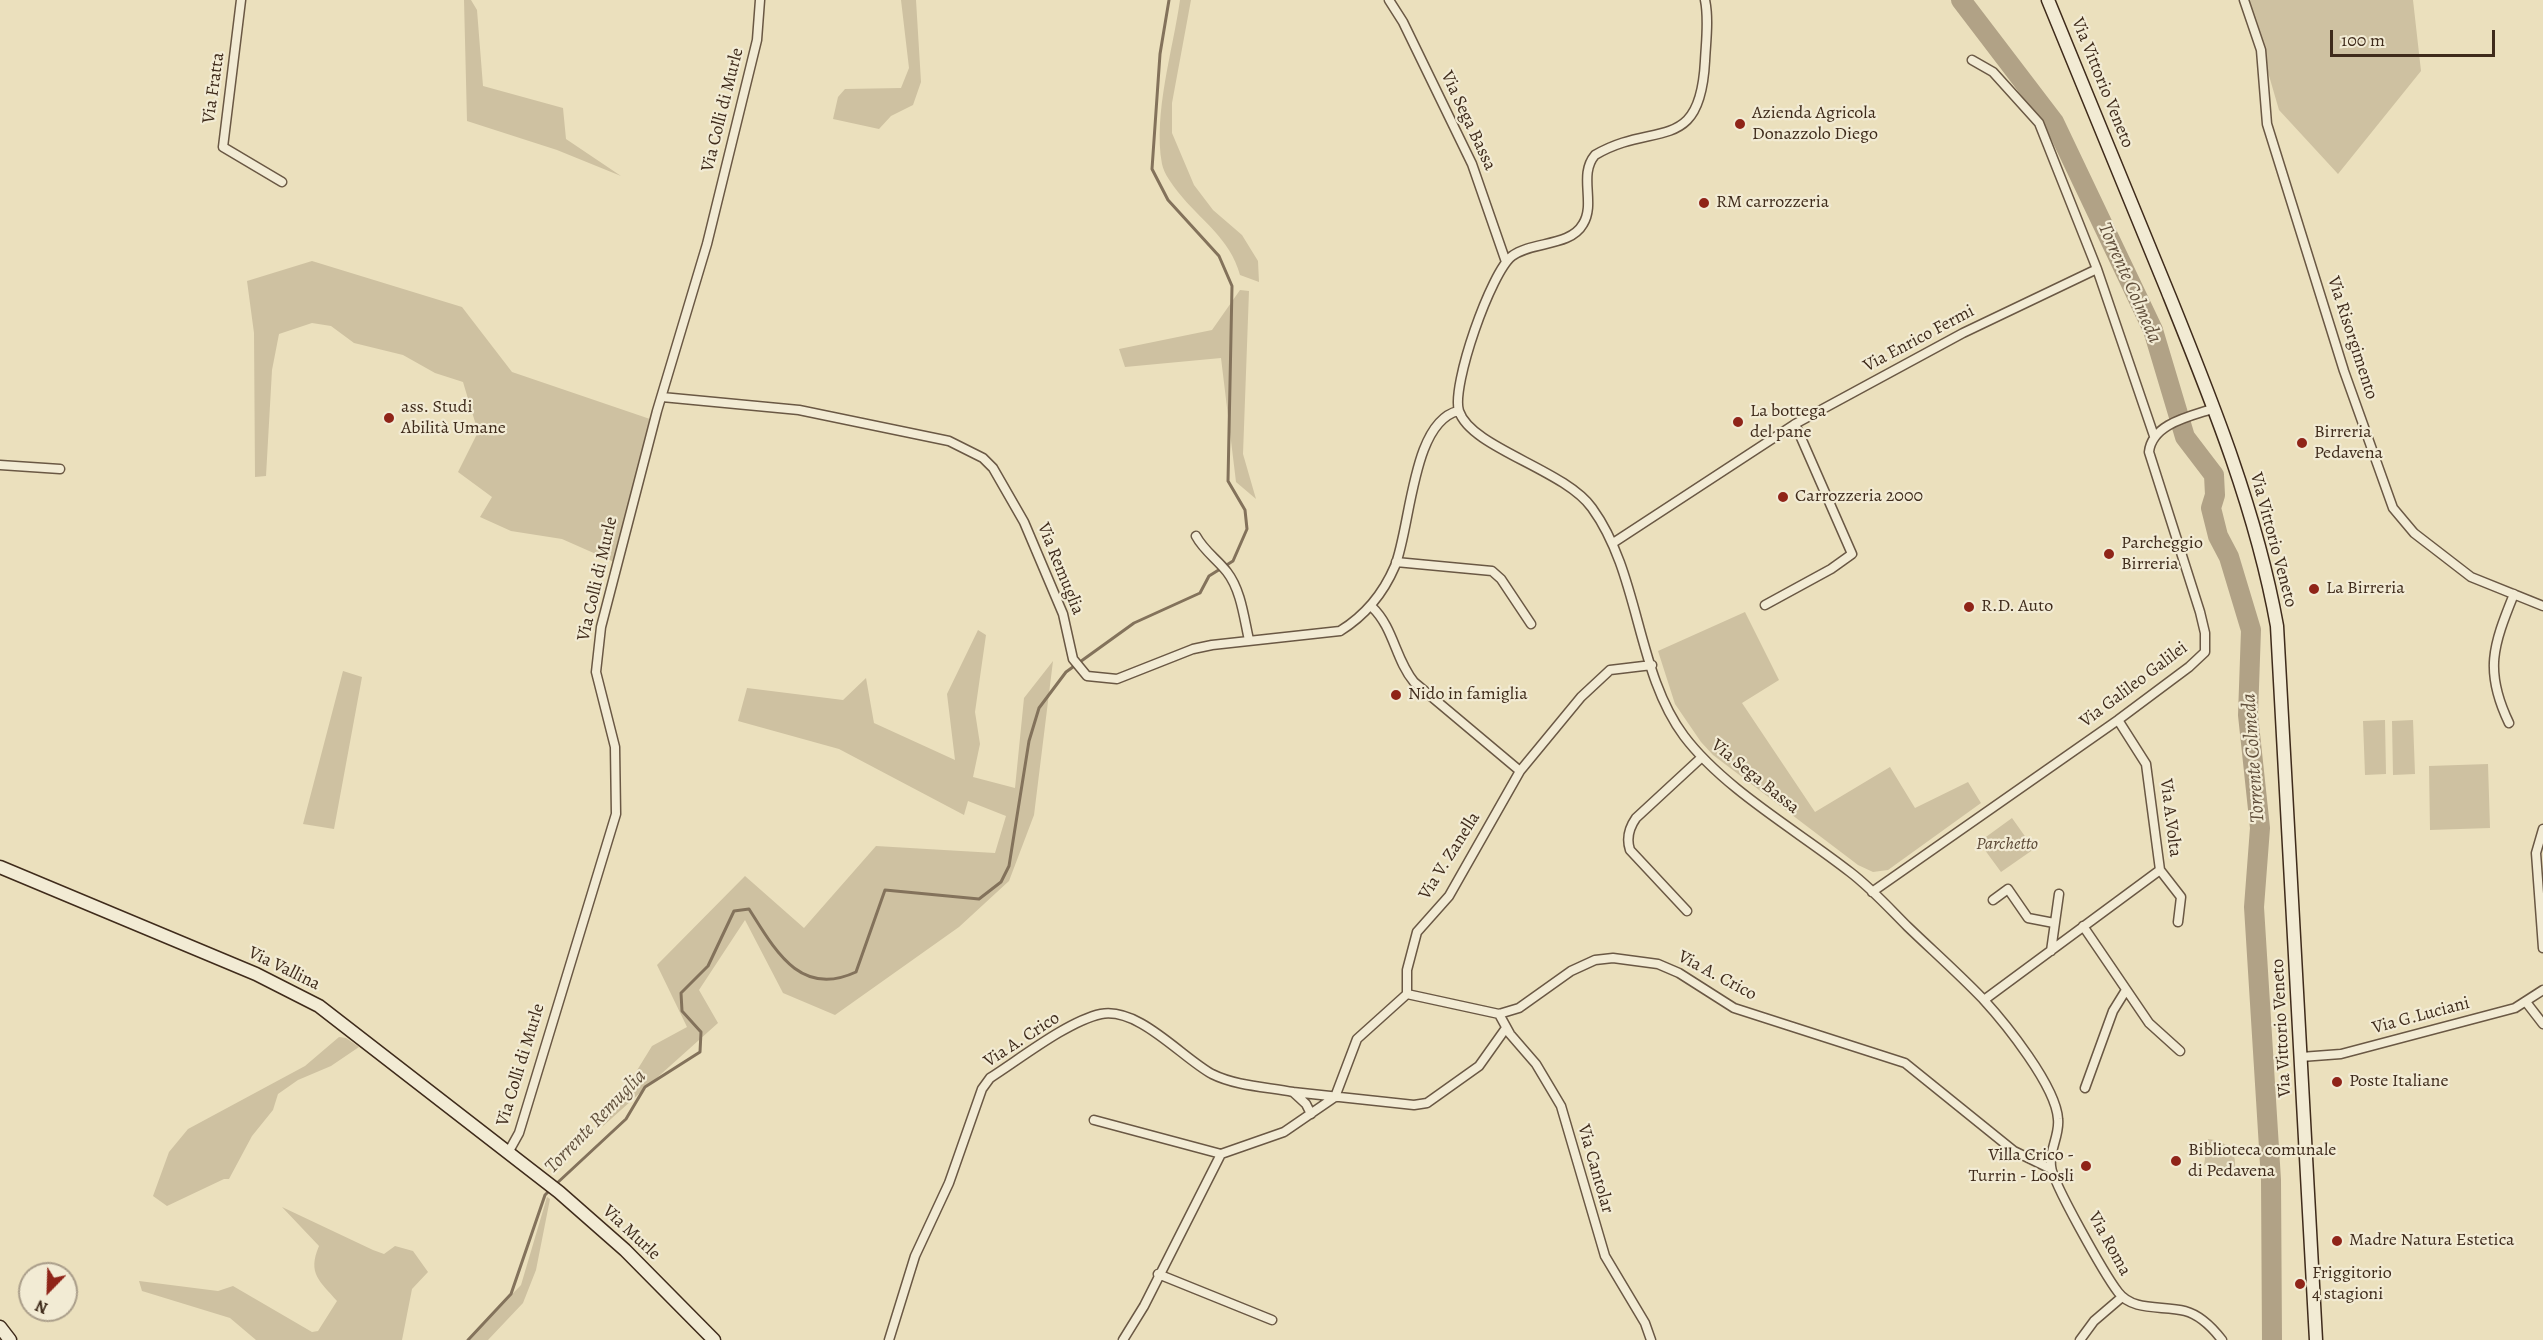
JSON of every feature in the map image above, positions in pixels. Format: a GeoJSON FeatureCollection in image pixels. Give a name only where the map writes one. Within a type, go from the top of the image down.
{"type":"FeatureCollection","features":[{"type":"Feature","properties":{"kind":"main road","name":"Via Vittorio Veneto"},"geometry":{"type":"LineString","coordinates":[[2048,0],[2215,408],[2250,512],[2277,626],[2316,1340]]}},
{"type":"Feature","properties":{"kind":"main road","name":"Via Vallina"},"geometry":{"type":"LineString","coordinates":[[0,867],[292,990],[319,1006],[519,1160]]}},
{"type":"Feature","properties":{"kind":"main road","name":"Via Murle"},"geometry":{"type":"LineString","coordinates":[[519,1160],[625,1250],[714,1340]]}},
{"type":"Feature","properties":{"kind":"main road"},"geometry":{"type":"LineString","coordinates":[[0,1327],[10,1340]]}},
{"type":"Feature","properties":{"kind":"street","name":"Via Fratta"},"geometry":{"type":"LineString","coordinates":[[241,0],[223,147],[282,182]]}},
{"type":"Feature","properties":{"kind":"street","name":"Via Colli di Murle"},"geometry":{"type":"LineString","coordinates":[[519,1160],[509,1151],[519,1133],[616,814],[615,747],[598,691],[596,664],[608,598],[662,397],[707,244],[757,40],[760,0]]}},
{"type":"Feature","properties":{"kind":"street","name":"Via Sega Bassa"},"geometry":{"type":"LineString","coordinates":[[1389,0],[1403,22],[1472,164],[1506,262]]}},
{"type":"Feature","properties":{"kind":"street"},"geometry":{"type":"LineString","coordinates":[[1458,411],[1457,388],[1465,360],[1484,305],[1506,262],[1517,253],[1571,235],[1581,228],[1588,211],[1587,169],[1594,155],[1675,128],[1692,116],[1703,88],[1706,0]]}},
{"type":"Feature","properties":{"kind":"street","name":"Via Risorgimento"},"geometry":{"type":"LineString","coordinates":[[2244,0],[2261,50],[2267,124],[2344,371],[2393,507],[2414,533],[2471,577],[2543,606]]}},
{"type":"Feature","properties":{"kind":"street"},"geometry":{"type":"LineString","coordinates":[[1972,60],[1993,72],[2039,123],[2097,269],[2154,436],[2163,429],[2215,408]]}},
{"type":"Feature","properties":{"kind":"street","name":"Via Enrico Fermi"},"geometry":{"type":"LineString","coordinates":[[1613,543],[1795,424],[1964,333],[2097,269]]}},
{"type":"Feature","properties":{"kind":"street","name":"Via Remuglia"},"geometry":{"type":"LineString","coordinates":[[662,397],[799,410],[949,441],[983,458],[993,468],[1024,522],[1056,594],[1073,659],[1082,671],[1093,678],[1117,679],[1193,649],[1249,640],[1340,631],[1359,619],[1372,607],[1396,562],[1418,469],[1431,432],[1443,416],[1458,411]]}},
{"type":"Feature","properties":{"kind":"street","name":"Via Sega Bassa"},"geometry":{"type":"LineString","coordinates":[[1458,411],[1464,421],[1482,437],[1572,486],[1593,509],[1613,543],[1669,712],[1702,757],[1725,778],[1854,875],[1984,1000],[2035,1068],[2054,1101],[2059,1125],[2051,1169]]}},
{"type":"Feature","properties":{"kind":"street"},"geometry":{"type":"LineString","coordinates":[[1765,605],[1831,569],[1852,554],[1795,424]]}},
{"type":"Feature","properties":{"kind":"street","name":"Via Galileo Galilei"},"geometry":{"type":"LineString","coordinates":[[1872,892],[2118,720],[2201,656],[2207,646],[2200,612],[2150,456],[2154,436]]}},
{"type":"Feature","properties":{"kind":"street"},"geometry":{"type":"LineString","coordinates":[[0,465],[60,469]]}},
{"type":"Feature","properties":{"kind":"street"},"geometry":{"type":"LineString","coordinates":[[1197,536],[1203,549],[1229,574],[1238,595],[1249,640]]}},
{"type":"Feature","properties":{"kind":"street"},"geometry":{"type":"LineString","coordinates":[[1396,562],[1492,572],[1501,579],[1531,624]]}},
{"type":"Feature","properties":{"kind":"street"},"geometry":{"type":"LineString","coordinates":[[2509,723],[2493,681],[2498,635],[2514,594]]}},
{"type":"Feature","properties":{"kind":"street"},"geometry":{"type":"LineString","coordinates":[[1372,607],[1391,633],[1404,668],[1414,682],[1520,771]]}},
{"type":"Feature","properties":{"kind":"street","name":"Via V. Zanella"},"geometry":{"type":"LineString","coordinates":[[1407,994],[1407,970],[1417,932],[1449,896],[1520,771],[1581,697],[1610,670],[1652,665]]}},
{"type":"Feature","properties":{"kind":"street","name":"Via A.Volta"},"geometry":{"type":"LineString","coordinates":[[1984,1000],[2160,870],[2146,764],[2118,720]]}},
{"type":"Feature","properties":{"kind":"street"},"geometry":{"type":"LineString","coordinates":[[1687,911],[1630,850],[1628,838],[1629,829],[1636,818],[1702,757]]}},
{"type":"Feature","properties":{"kind":"street"},"geometry":{"type":"LineString","coordinates":[[2543,830],[2536,853],[2543,948]]}},
{"type":"Feature","properties":{"kind":"street"},"geometry":{"type":"LineString","coordinates":[[2160,870],[2181,897],[2178,922]]}},
{"type":"Feature","properties":{"kind":"street"},"geometry":{"type":"LineString","coordinates":[[1993,900],[2008,889],[2028,918],[2054,923]]}},
{"type":"Feature","properties":{"kind":"street"},"geometry":{"type":"LineString","coordinates":[[2050,951],[2059,894]]}},
{"type":"Feature","properties":{"kind":"street"},"geometry":{"type":"LineString","coordinates":[[2083,926],[2149,1023],[2180,1051]]}},
{"type":"Feature","properties":{"kind":"street","name":"Via A. Crico"},"geometry":{"type":"LineString","coordinates":[[1499,1014],[1519,1008],[1571,971],[1595,960],[1613,958],[1669,968],[1734,1008],[1905,1063],[2014,1151],[2051,1169]]}},
{"type":"Feature","properties":{"kind":"street"},"geometry":{"type":"LineString","coordinates":[[2085,1088],[2112,1011],[2126,990]]}},
{"type":"Feature","properties":{"kind":"street","name":"Via G.Luciani"},"geometry":{"type":"LineString","coordinates":[[2301,1057],[2341,1054],[2515,1008],[2543,990]]}},
{"type":"Feature","properties":{"kind":"street"},"geometry":{"type":"LineString","coordinates":[[1123,1340],[1144,1306],[1158,1274],[1221,1154],[1229,1149],[1274,1137],[1335,1097],[1357,1039],[1407,994],[1499,1014]]}},
{"type":"Feature","properties":{"kind":"street"},"geometry":{"type":"LineString","coordinates":[[2526,1002],[2543,1024]]}},
{"type":"Feature","properties":{"kind":"street","name":"Via A. Crico"},"geometry":{"type":"LineString","coordinates":[[889,1340],[915,1256],[949,1183],[982,1089],[990,1078],[1072,1026],[1102,1014],[1128,1017],[1212,1074],[1231,1081],[1293,1092],[1414,1105],[1427,1102],[1479,1065],[1506,1028]]}},
{"type":"Feature","properties":{"kind":"street","name":"Via Cantolar"},"geometry":{"type":"LineString","coordinates":[[1499,1014],[1506,1028],[1536,1064],[1561,1106],[1605,1256],[1645,1323],[1651,1340]]}},
{"type":"Feature","properties":{"kind":"street"},"geometry":{"type":"LineString","coordinates":[[1293,1092],[1301,1098],[1311,1114]]}},
{"type":"Feature","properties":{"kind":"street"},"geometry":{"type":"LineString","coordinates":[[1094,1120],[1221,1154]]}},
{"type":"Feature","properties":{"kind":"street","name":"Via Roma"},"geometry":{"type":"LineString","coordinates":[[2051,1169],[2082,1232],[2122,1297],[2138,1305],[2195,1315],[2222,1340]]}},
{"type":"Feature","properties":{"kind":"street"},"geometry":{"type":"LineString","coordinates":[[1158,1274],[1272,1320]]}},
{"type":"Feature","properties":{"kind":"street"},"geometry":{"type":"LineString","coordinates":[[2080,1340],[2094,1321],[2122,1297]]}},
{"type":"Feature","properties":{"kind":"green space"},"geometry":{"type":"Polygon","coordinates":[[[464,0],[471,0],[477,10],[483,86],[563,108],[566,139],[621,176],[557,150],[467,121],[464,0]]]}},
{"type":"Feature","properties":{"kind":"green space"},"geometry":{"type":"Polygon","coordinates":[[[901,0],[916,0],[921,82],[913,105],[891,116],[879,129],[833,119],[838,97],[845,89],[901,88],[909,68],[901,0]]]}},
{"type":"Feature","properties":{"kind":"green space"},"geometry":{"type":"Polygon","coordinates":[[[1180,0],[1191,0],[1172,103],[1172,133],[1194,185],[1213,210],[1242,235],[1258,261],[1259,282],[1240,275],[1222,240],[1178,192],[1163,168],[1160,145],[1162,103],[1180,0]]]}},
{"type":"Feature","properties":{"kind":"green space"},"geometry":{"type":"Polygon","coordinates":[[[2247,0],[2413,0],[2421,71],[2338,174],[2279,110],[2247,0]]]}},
{"type":"Feature","properties":{"kind":"green space"},"geometry":{"type":"Polygon","coordinates":[[[312,261],[462,307],[512,372],[650,419],[614,562],[562,539],[511,531],[480,517],[492,497],[458,472],[478,432],[463,382],[435,373],[403,355],[354,343],[331,326],[312,323],[279,334],[272,370],[266,476],[255,477],[254,333],[247,281],[312,261]]]}},
{"type":"Feature","properties":{"kind":"green space"},"geometry":{"type":"Polygon","coordinates":[[[1240,290],[1249,291],[1243,454],[1256,499],[1236,482],[1221,358],[1125,367],[1119,349],[1212,330],[1240,290]]]}},
{"type":"Feature","properties":{"kind":"green space"},"geometry":{"type":"Polygon","coordinates":[[[1745,612],[1779,680],[1742,703],[1815,812],[1890,767],[1915,808],[1968,782],[1981,803],[1888,870],[1873,872],[1858,865],[1713,755],[1701,742],[1675,704],[1658,651],[1745,612]]]}},
{"type":"Feature","properties":{"kind":"green space"},"geometry":{"type":"Polygon","coordinates":[[[978,630],[986,635],[975,712],[980,744],[973,777],[1015,788],[1024,698],[1053,661],[1034,815],[1009,881],[959,927],[835,1015],[783,993],[745,920],[699,990],[718,1023],[602,1127],[652,1046],[687,1027],[657,965],[745,876],[804,928],[876,846],[995,853],[1006,816],[968,801],[964,815],[839,749],[738,721],[747,688],[843,700],[866,678],[874,723],[955,760],[947,694],[978,630]]]}},
{"type":"Feature","properties":{"kind":"green space"},"geometry":{"type":"Polygon","coordinates":[[[343,671],[362,677],[334,829],[303,824],[343,671]]]}},
{"type":"Feature","properties":{"kind":"green space"},"geometry":{"type":"Polygon","coordinates":[[[2385,720],[2386,774],[2365,775],[2363,721],[2385,720]]]}},
{"type":"Feature","properties":{"kind":"green space"},"geometry":{"type":"Polygon","coordinates":[[[2413,720],[2415,774],[2393,775],[2392,721],[2413,720]]]}},
{"type":"Feature","properties":{"kind":"green space"},"geometry":{"type":"Polygon","coordinates":[[[2488,764],[2490,828],[2430,830],[2429,766],[2488,764]]]}},
{"type":"Feature","properties":{"kind":"green space","name":"Parchetto"},"geometry":{"type":"Polygon","coordinates":[[[2012,818],[2034,849],[2001,872],[1979,842],[2012,818]]]}},
{"type":"Feature","properties":{"kind":"green space"},"geometry":{"type":"Polygon","coordinates":[[[339,1037],[346,1038],[359,1047],[331,1066],[298,1080],[278,1094],[273,1110],[252,1136],[229,1179],[224,1179],[167,1206],[153,1196],[169,1152],[188,1129],[305,1066],[339,1037]]]}},
{"type":"Feature","properties":{"kind":"green space"},"geometry":{"type":"Polygon","coordinates":[[[2208,1139],[2221,1142],[2230,1149],[2235,1160],[2234,1173],[2204,1165],[2208,1139]]]}},
{"type":"Feature","properties":{"kind":"green space"},"geometry":{"type":"Polygon","coordinates":[[[547,1197],[550,1199],[536,1270],[523,1303],[488,1340],[468,1340],[521,1285],[547,1197]]]}},
{"type":"Feature","properties":{"kind":"green space"},"geometry":{"type":"Polygon","coordinates":[[[282,1207],[384,1254],[395,1246],[413,1251],[428,1272],[412,1289],[402,1340],[256,1340],[230,1318],[142,1291],[139,1281],[218,1291],[233,1286],[312,1332],[318,1331],[337,1301],[317,1277],[314,1264],[319,1246],[282,1207]]]}},
{"type":"Feature","properties":{"kind":"waterway"},"geometry":{"type":"LineString","coordinates":[[555,1185],[626,1119],[645,1087],[700,1052],[701,1032],[682,1011],[681,993],[708,966],[734,911],[749,909],[769,940],[791,966],[819,979],[836,978],[856,972],[885,890],[979,899],[1001,882],[1009,866],[1029,741],[1039,708],[1066,672],[1134,623],[1200,593],[1209,576],[1233,561],[1247,529],[1245,510],[1228,481],[1232,286],[1219,256],[1168,200],[1152,169],[1160,54],[1169,0]]}},
{"type":"Feature","properties":{"kind":"waterway","name":"Torrente Colmeda"},"geometry":{"type":"LineString","coordinates":[[1961,0],[2054,122],[2153,330],[2185,437],[2214,475],[2215,495],[2211,508],[2218,536],[2229,557],[2251,630],[2248,715],[2260,828],[2254,907],[2271,1180],[2272,1340]]}},
{"type":"Feature","properties":{"kind":"waterway","name":"Torrente Remuglia"},"geometry":{"type":"LineString","coordinates":[[468,1340],[511,1294],[545,1195],[550,1190]]}},
{"type":"Feature","properties":{"kind":"place","name":"Azienda Agricola Donazzolo Diego"},"geometry":{"type":"Point","coordinates":[1740,124]}},
{"type":"Feature","properties":{"kind":"place","name":"RM carrozzeria"},"geometry":{"type":"Point","coordinates":[1704,203]}},
{"type":"Feature","properties":{"kind":"place","name":"ass. Studi Abilità Umane"},"geometry":{"type":"Point","coordinates":[389,418]}},
{"type":"Feature","properties":{"kind":"place","name":"La bottega del pane"},"geometry":{"type":"Point","coordinates":[1738,422]}},
{"type":"Feature","properties":{"kind":"place","name":"Birreria Pedavena"},"geometry":{"type":"Point","coordinates":[2302,443]}},
{"type":"Feature","properties":{"kind":"place","name":"Carrozzeria 2000"},"geometry":{"type":"Point","coordinates":[1783,497]}},
{"type":"Feature","properties":{"kind":"place","name":"Parcheggio Birreria"},"geometry":{"type":"Point","coordinates":[2109,554]}},
{"type":"Feature","properties":{"kind":"place","name":"La Birreria"},"geometry":{"type":"Point","coordinates":[2314,589]}},
{"type":"Feature","properties":{"kind":"place","name":"R.D. Auto"},"geometry":{"type":"Point","coordinates":[1969,607]}},
{"type":"Feature","properties":{"kind":"place","name":"Nido in famiglia"},"geometry":{"type":"Point","coordinates":[1396,695]}},
{"type":"Feature","properties":{"kind":"place","name":"Poste Italiane"},"geometry":{"type":"Point","coordinates":[2337,1082]}},
{"type":"Feature","properties":{"kind":"place","name":"Biblioteca comunale di Pedavena"},"geometry":{"type":"Point","coordinates":[2176,1161]}},
{"type":"Feature","properties":{"kind":"place","name":"Villa Crico - Turrin - Loosli"},"geometry":{"type":"Point","coordinates":[2086,1166]}},
{"type":"Feature","properties":{"kind":"place","name":"Madre Natura Estetica"},"geometry":{"type":"Point","coordinates":[2337,1241]}},
{"type":"Feature","properties":{"kind":"place","name":"Friggitorio 4 stagioni"},"geometry":{"type":"Point","coordinates":[2300,1284]}}]}
